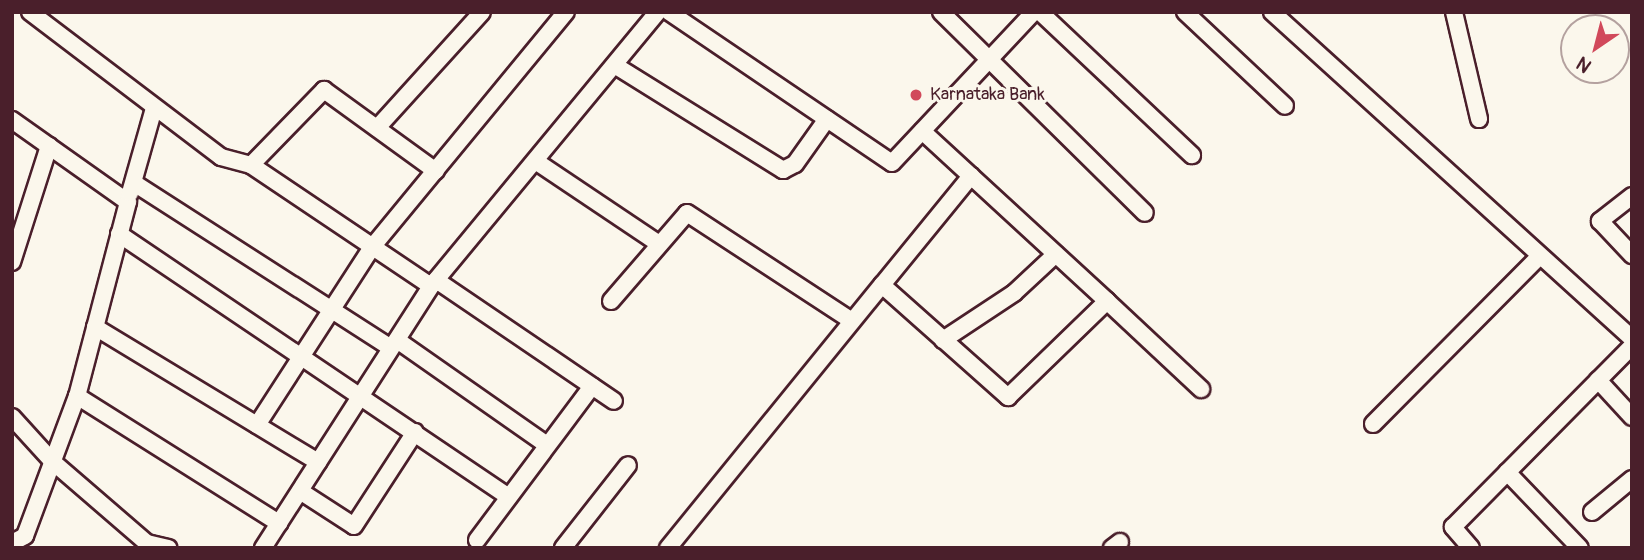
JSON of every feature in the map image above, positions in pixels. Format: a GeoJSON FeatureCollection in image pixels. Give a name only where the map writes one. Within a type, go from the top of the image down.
{"type":"FeatureCollection","features":[{"type":"Feature","properties":{"kind":"street"},"geometry":{"type":"LineString","coordinates":[[30,12],[221,157],[251,165],[614,401]]}},
{"type":"Feature","properties":{"kind":"street"},"geometry":{"type":"LineString","coordinates":[[377,128],[482,12]]}},
{"type":"Feature","properties":{"kind":"street"},"geometry":{"type":"LineString","coordinates":[[257,425],[328,308],[373,246],[566,12]]}},
{"type":"Feature","properties":{"kind":"street"},"geometry":{"type":"LineString","coordinates":[[263,548],[434,283],[659,12]]}},
{"type":"Feature","properties":{"kind":"street"},"geometry":{"type":"LineString","coordinates":[[669,12],[892,163],[1034,12]]}},
{"type":"Feature","properties":{"kind":"street"},"geometry":{"type":"LineString","coordinates":[[941,12],[991,58],[1145,214]]}},
{"type":"Feature","properties":{"kind":"street"},"geometry":{"type":"LineString","coordinates":[[1040,12],[1192,155]]}},
{"type":"Feature","properties":{"kind":"street"},"geometry":{"type":"LineString","coordinates":[[1185,12],[1285,106]]}},
{"type":"Feature","properties":{"kind":"street"},"geometry":{"type":"LineString","coordinates":[[1272,12],[1538,258],[1632,339]]}},
{"type":"Feature","properties":{"kind":"street"},"geometry":{"type":"LineString","coordinates":[[1290,12],[1295,34]]}},
{"type":"Feature","properties":{"kind":"street"},"geometry":{"type":"LineString","coordinates":[[1454,12],[1479,119]]}},
{"type":"Feature","properties":{"kind":"street"},"geometry":{"type":"LineString","coordinates":[[616,66],[783,170],[795,164],[827,119]]}},
{"type":"Feature","properties":{"kind":"street"},"geometry":{"type":"LineString","coordinates":[[251,165],[324,90],[436,171]]}},
{"type":"Feature","properties":{"kind":"street"},"geometry":{"type":"LineString","coordinates":[[12,543],[24,536],[77,396],[154,108]]}},
{"type":"Feature","properties":{"kind":"street"},"geometry":{"type":"LineString","coordinates":[[12,120],[128,202]]}},
{"type":"Feature","properties":{"kind":"street"},"geometry":{"type":"LineString","coordinates":[[922,131],[1201,389]]}},
{"type":"Feature","properties":{"kind":"street"},"geometry":{"type":"LineString","coordinates":[[12,262],[49,146]]}},
{"type":"Feature","properties":{"kind":"street"},"geometry":{"type":"LineString","coordinates":[[537,162],[659,244]]}},
{"type":"Feature","properties":{"kind":"street"},"geometry":{"type":"LineString","coordinates":[[668,548],[971,176]]}},
{"type":"Feature","properties":{"kind":"street"},"geometry":{"type":"LineString","coordinates":[[134,183],[328,308],[394,344],[547,445]]}},
{"type":"Feature","properties":{"kind":"street"},"geometry":{"type":"LineString","coordinates":[[1632,196],[1600,221],[1632,255]]}},
{"type":"Feature","properties":{"kind":"street"},"geometry":{"type":"LineString","coordinates":[[611,301],[687,213],[852,321]]}},
{"type":"Feature","properties":{"kind":"street"},"geometry":{"type":"LineString","coordinates":[[120,234],[362,394],[509,497]]}},
{"type":"Feature","properties":{"kind":"street"},"geometry":{"type":"LineString","coordinates":[[943,340],[1014,293],[1056,254]]}},
{"type":"Feature","properties":{"kind":"street"},"geometry":{"type":"LineString","coordinates":[[1373,424],[1538,258]]}},
{"type":"Feature","properties":{"kind":"street"},"geometry":{"type":"LineString","coordinates":[[882,285],[1008,397],[1107,301]]}},
{"type":"Feature","properties":{"kind":"street"},"geometry":{"type":"LineString","coordinates":[[95,327],[318,462]]}},
{"type":"Feature","properties":{"kind":"street"},"geometry":{"type":"LineString","coordinates":[[1471,548],[1452,527],[1632,346]]}},
{"type":"Feature","properties":{"kind":"street"},"geometry":{"type":"LineString","coordinates":[[1598,380],[1632,417]]}},
{"type":"Feature","properties":{"kind":"street"},"geometry":{"type":"LineString","coordinates":[[477,540],[592,386]]}},
{"type":"Feature","properties":{"kind":"street"},"geometry":{"type":"LineString","coordinates":[[77,396],[279,523]]}},
{"type":"Feature","properties":{"kind":"street"},"geometry":{"type":"LineString","coordinates":[[16,427],[146,543],[168,548]]}},
{"type":"Feature","properties":{"kind":"street"},"geometry":{"type":"LineString","coordinates":[[300,491],[354,526],[415,432]]}},
{"type":"Feature","properties":{"kind":"street"},"geometry":{"type":"LineString","coordinates":[[563,548],[628,465]]}},
{"type":"Feature","properties":{"kind":"street"},"geometry":{"type":"LineString","coordinates":[[1507,472],[1580,548]]}},
{"type":"Feature","properties":{"kind":"street"},"geometry":{"type":"LineString","coordinates":[[1592,512],[1632,480]]}},
{"type":"Feature","properties":{"kind":"place","name":"Karnataka Bank"},"geometry":{"type":"Point","coordinates":[916,95]}}]}
